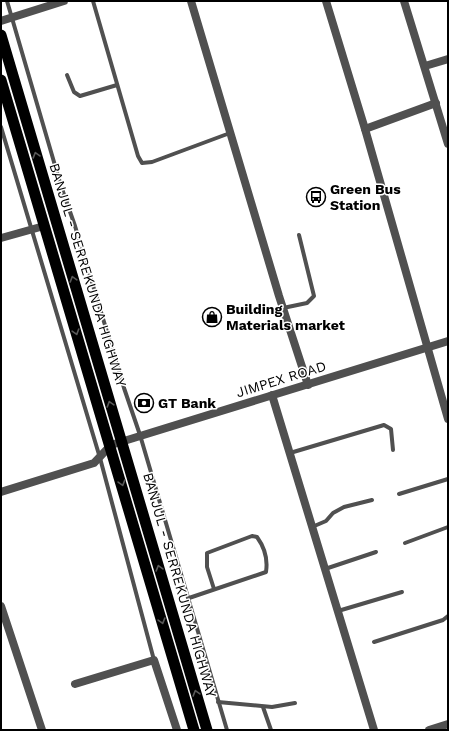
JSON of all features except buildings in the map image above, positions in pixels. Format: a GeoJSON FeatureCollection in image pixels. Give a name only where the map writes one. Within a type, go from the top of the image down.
{"type":"FeatureCollection","features":[{"type":"Feature","properties":{"kind":"highway","name":"BANJUL - SERREKUNDA HIGHWAY"},"geometry":{"type":"LineString","coordinates":[[1,35],[207,730]]}},
{"type":"Feature","properties":{"kind":"highway","name":"BANJUL - SERREKUNDA HIGHWAY"},"geometry":{"type":"LineString","coordinates":[[1,80],[111,445],[194,730]]}},
{"type":"Feature","properties":{"kind":"street"},"geometry":{"type":"LineString","coordinates":[[1,21],[64,1]]}},
{"type":"Feature","properties":{"kind":"street"},"geometry":{"type":"LineString","coordinates":[[191,1],[283,308],[308,385]]}},
{"type":"Feature","properties":{"kind":"street"},"geometry":{"type":"LineString","coordinates":[[326,1],[365,129],[448,419]]}},
{"type":"Feature","properties":{"kind":"street"},"geometry":{"type":"LineString","coordinates":[[404,1],[448,144]]}},
{"type":"Feature","properties":{"kind":"street"},"geometry":{"type":"LineString","coordinates":[[425,66],[448,59]]}},
{"type":"Feature","properties":{"kind":"street"},"geometry":{"type":"LineString","coordinates":[[365,129],[436,103]]}},
{"type":"Feature","properties":{"kind":"street"},"geometry":{"type":"LineString","coordinates":[[1,238],[44,226]]}},
{"type":"Feature","properties":{"kind":"street","name":"JIMPEX ROAD"},"geometry":{"type":"LineString","coordinates":[[111,445],[448,341]]}},
{"type":"Feature","properties":{"kind":"street"},"geometry":{"type":"LineString","coordinates":[[272,395],[374,730]]}},
{"type":"Feature","properties":{"kind":"street"},"geometry":{"type":"LineString","coordinates":[[1,492],[94,463],[111,445]]}},
{"type":"Feature","properties":{"kind":"street"},"geometry":{"type":"LineString","coordinates":[[1,606],[42,730]]}},
{"type":"Feature","properties":{"kind":"street"},"geometry":{"type":"LineString","coordinates":[[75,684],[154,660],[177,730]]}},
{"type":"Feature","properties":{"kind":"street"},"geometry":{"type":"LineString","coordinates":[[429,730],[448,724]]}},
{"type":"Feature","properties":{"kind":"lane"},"geometry":{"type":"LineString","coordinates":[[7,1],[61,186],[75,226],[189,598],[227,730]]}},
{"type":"Feature","properties":{"kind":"lane"},"geometry":{"type":"LineString","coordinates":[[93,1],[138,156],[142,163],[152,162],[231,133]]}},
{"type":"Feature","properties":{"kind":"lane"},"geometry":{"type":"LineString","coordinates":[[67,76],[74,92],[80,96],[117,85]]}},
{"type":"Feature","properties":{"kind":"lane"},"geometry":{"type":"LineString","coordinates":[[1,127],[30,229],[100,458],[154,660]]}},
{"type":"Feature","properties":{"kind":"lane"},"geometry":{"type":"LineString","coordinates":[[283,308],[307,303],[314,296],[299,235]]}},
{"type":"Feature","properties":{"kind":"lane"},"geometry":{"type":"LineString","coordinates":[[290,453],[384,425],[390,429],[393,450]]}},
{"type":"Feature","properties":{"kind":"lane"},"geometry":{"type":"LineString","coordinates":[[400,494],[448,479]]}},
{"type":"Feature","properties":{"kind":"lane"},"geometry":{"type":"LineString","coordinates":[[312,527],[326,521],[333,514],[344,507],[372,500]]}},
{"type":"Feature","properties":{"kind":"lane"},"geometry":{"type":"LineString","coordinates":[[405,543],[448,527]]}},
{"type":"Feature","properties":{"kind":"lane"},"geometry":{"type":"LineString","coordinates":[[189,598],[266,572],[268,562],[257,537],[252,536],[207,552],[207,567],[214,589]]}},
{"type":"Feature","properties":{"kind":"lane"},"geometry":{"type":"LineString","coordinates":[[325,569],[376,552]]}},
{"type":"Feature","properties":{"kind":"lane"},"geometry":{"type":"LineString","coordinates":[[338,611],[402,592]]}},
{"type":"Feature","properties":{"kind":"lane"},"geometry":{"type":"LineString","coordinates":[[374,642],[443,620],[448,616]]}},
{"type":"Feature","properties":{"kind":"lane"},"geometry":{"type":"LineString","coordinates":[[218,702],[280,707],[295,703]]}},
{"type":"Feature","properties":{"kind":"lane"},"geometry":{"type":"LineString","coordinates":[[263,706],[271,730]]}},
{"type":"Feature","properties":{"kind":"place","name":"Green Bus Station"},"geometry":{"type":"Point","coordinates":[316,197]}},
{"type":"Feature","properties":{"kind":"place","name":"Building Materials market"},"geometry":{"type":"Point","coordinates":[212,317]}},
{"type":"Feature","properties":{"kind":"place","name":"GT Bank"},"geometry":{"type":"Point","coordinates":[144,403]}}]}
